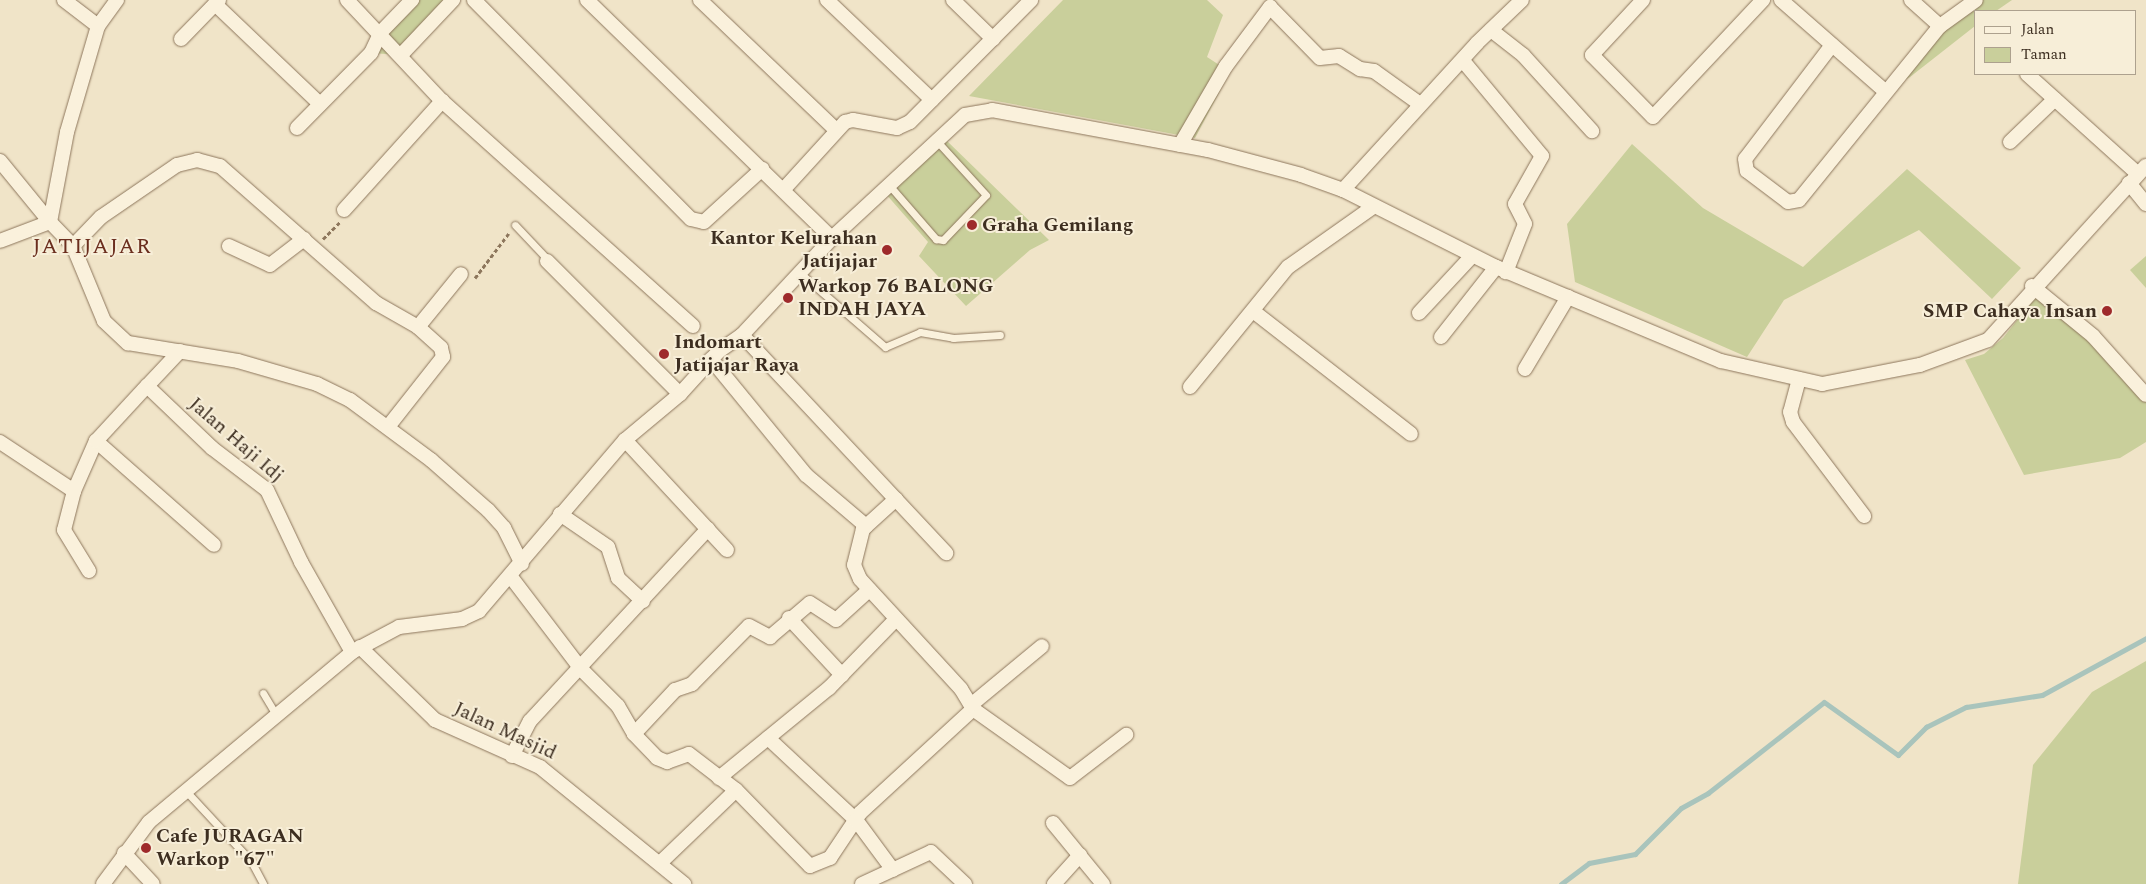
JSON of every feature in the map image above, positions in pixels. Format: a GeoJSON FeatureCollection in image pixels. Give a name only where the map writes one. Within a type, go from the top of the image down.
{"type":"FeatureCollection","features":[{"type":"Feature","properties":{"kind":"street"},"geometry":{"type":"LineString","coordinates":[[64,0],[98,26]]}},
{"type":"Feature","properties":{"kind":"street"},"geometry":{"type":"LineString","coordinates":[[50,222],[68,132],[98,26],[117,0]]}},
{"type":"Feature","properties":{"kind":"street"},"geometry":{"type":"LineString","coordinates":[[347,0],[381,32],[442,101],[693,326]]}},
{"type":"Feature","properties":{"kind":"street"},"geometry":{"type":"LineString","coordinates":[[297,128],[371,53],[381,32],[412,0]]}},
{"type":"Feature","properties":{"kind":"street"},"geometry":{"type":"LineString","coordinates":[[401,55],[453,0]]}},
{"type":"Feature","properties":{"kind":"street"},"geometry":{"type":"LineString","coordinates":[[474,0],[692,219],[704,222],[762,170]]}},
{"type":"Feature","properties":{"kind":"street"},"geometry":{"type":"LineString","coordinates":[[587,0],[762,170],[784,189],[832,238]]}},
{"type":"Feature","properties":{"kind":"street"},"geometry":{"type":"LineString","coordinates":[[700,0],[836,130]]}},
{"type":"Feature","properties":{"kind":"street"},"geometry":{"type":"LineString","coordinates":[[827,0],[932,100]]}},
{"type":"Feature","properties":{"kind":"street"},"geometry":{"type":"LineString","coordinates":[[953,0],[993,39]]}},
{"type":"Feature","properties":{"kind":"street"},"geometry":{"type":"LineString","coordinates":[[784,189],[836,130],[853,120],[897,128],[932,100],[1031,0]]}},
{"type":"Feature","properties":{"kind":"street"},"geometry":{"type":"LineString","coordinates":[[1343,190],[1420,104],[1464,62],[1491,30],[1522,0]]}},
{"type":"Feature","properties":{"kind":"street"},"geometry":{"type":"LineString","coordinates":[[1643,0],[1592,55],[1653,116],[1763,0]]}},
{"type":"Feature","properties":{"kind":"street"},"geometry":{"type":"LineString","coordinates":[[1781,0],[1885,91]]}},
{"type":"Feature","properties":{"kind":"street"},"geometry":{"type":"LineString","coordinates":[[1911,0],[1940,26]]}},
{"type":"Feature","properties":{"kind":"street"},"geometry":{"type":"LineString","coordinates":[[1832,44],[1745,159],[1747,171],[1788,202],[1799,200],[1885,91],[1940,26],[1976,0]]}},
{"type":"Feature","properties":{"kind":"street"},"geometry":{"type":"LineString","coordinates":[[181,39],[217,2],[320,104]]}},
{"type":"Feature","properties":{"kind":"street"},"geometry":{"type":"LineString","coordinates":[[1180,145],[1226,66],[1270,7],[1320,58],[1328,61],[1339,56],[1360,69],[1374,70],[1420,104]]}},
{"type":"Feature","properties":{"kind":"street"},"geometry":{"type":"LineString","coordinates":[[1491,30],[1523,55],[1592,131]]}},
{"type":"Feature","properties":{"kind":"street"},"geometry":{"type":"LineString","coordinates":[[371,53],[401,55]]}},
{"type":"Feature","properties":{"kind":"street"},"geometry":{"type":"LineString","coordinates":[[1441,337],[1501,270],[1525,224],[1515,204],[1542,156],[1464,62]]}},
{"type":"Feature","properties":{"kind":"street"},"geometry":{"type":"LineString","coordinates":[[2028,75],[2138,175],[2146,204]]}},
{"type":"Feature","properties":{"kind":"street"},"geometry":{"type":"LineString","coordinates":[[2010,142],[2056,99]]}},
{"type":"Feature","properties":{"kind":"street"},"geometry":{"type":"LineString","coordinates":[[344,210],[442,101]]}},
{"type":"Feature","properties":{"kind":"street"},"geometry":{"type":"LineString","coordinates":[[102,884],[149,822],[275,713],[356,649],[399,626],[462,619],[479,611],[511,577],[560,514],[625,440],[680,394],[711,359],[742,336],[832,238],[936,139],[965,115],[992,110],[1180,145],[1343,190],[1501,270],[1721,361],[1822,384],[1920,365],[1988,340],[2032,286],[2138,175]]}},
{"type":"Feature","properties":{"kind":"street"},"geometry":{"type":"LineString","coordinates":[[73,246],[135,192],[177,165],[196,160],[220,166],[376,302],[418,327],[441,348],[443,357],[388,427]]}},
{"type":"Feature","properties":{"kind":"street"},"geometry":{"type":"LineString","coordinates":[[0,162],[50,222],[73,246],[112,332],[128,343],[238,361],[317,384],[388,427],[488,510],[504,528],[522,564]]}},
{"type":"Feature","properties":{"kind":"street"},"geometry":{"type":"LineString","coordinates":[[1190,387],[1288,267],[1374,207]]}},
{"type":"Feature","properties":{"kind":"street"},"geometry":{"type":"LineString","coordinates":[[0,241],[50,222]]}},
{"type":"Feature","properties":{"kind":"street"},"geometry":{"type":"LineString","coordinates":[[229,246],[270,266],[309,244]]}},
{"type":"Feature","properties":{"kind":"street"},"geometry":{"type":"LineString","coordinates":[[1419,313],[1472,256]]}},
{"type":"Feature","properties":{"kind":"street"},"geometry":{"type":"LineString","coordinates":[[548,263],[680,394]]}},
{"type":"Feature","properties":{"kind":"street"},"geometry":{"type":"LineString","coordinates":[[418,327],[461,274]]}},
{"type":"Feature","properties":{"kind":"street"},"geometry":{"type":"LineString","coordinates":[[2032,286],[2092,336],[2146,395]]}},
{"type":"Feature","properties":{"kind":"street"},"geometry":{"type":"LineString","coordinates":[[1525,370],[1568,297]]}},
{"type":"Feature","properties":{"kind":"street"},"geometry":{"type":"LineString","coordinates":[[1253,311],[1411,434]]}},
{"type":"Feature","properties":{"kind":"street"},"geometry":{"type":"LineString","coordinates":[[742,336],[946,553]]}},
{"type":"Feature","properties":{"kind":"street"},"geometry":{"type":"LineString","coordinates":[[89,571],[64,530],[74,491],[96,441],[180,351]]}},
{"type":"Feature","properties":{"kind":"street"},"geometry":{"type":"LineString","coordinates":[[711,359],[806,475],[866,526]]}},
{"type":"Feature","properties":{"kind":"street"},"geometry":{"type":"LineString","coordinates":[[1799,379],[1790,412],[1793,422],[1864,516]]}},
{"type":"Feature","properties":{"kind":"street","name":"Jalan Haji Idj"},"geometry":{"type":"LineString","coordinates":[[147,386],[212,448],[267,490],[301,562],[356,649]]}},
{"type":"Feature","properties":{"kind":"street"},"geometry":{"type":"LineString","coordinates":[[625,440],[727,550]]}},
{"type":"Feature","properties":{"kind":"street"},"geometry":{"type":"LineString","coordinates":[[96,441],[158,500],[186,518],[214,545]]}},
{"type":"Feature","properties":{"kind":"street"},"geometry":{"type":"LineString","coordinates":[[0,442],[74,491]]}},
{"type":"Feature","properties":{"kind":"street"},"geometry":{"type":"LineString","coordinates":[[896,499],[866,526],[854,557],[860,579],[972,707],[1070,778],[1126,735]]}},
{"type":"Feature","properties":{"kind":"street"},"geometry":{"type":"LineString","coordinates":[[560,514],[608,546],[618,578],[643,601]]}},
{"type":"Feature","properties":{"kind":"street"},"geometry":{"type":"LineString","coordinates":[[512,756],[530,721],[581,669],[627,613],[643,601],[708,529]]}},
{"type":"Feature","properties":{"kind":"street"},"geometry":{"type":"LineString","coordinates":[[511,577],[581,669],[618,706],[634,734],[662,762],[686,753],[736,790],[810,866],[830,858],[856,820],[972,707],[1042,646]]}},
{"type":"Feature","properties":{"kind":"street"},"geometry":{"type":"LineString","coordinates":[[634,734],[674,690],[692,684],[749,626],[770,637],[789,618],[810,603],[822,607],[836,620],[869,590]]}},
{"type":"Feature","properties":{"kind":"street"},"geometry":{"type":"LineString","coordinates":[[789,618],[842,675]]}},
{"type":"Feature","properties":{"kind":"street"},"geometry":{"type":"LineString","coordinates":[[719,778],[842,675],[896,620]]}},
{"type":"Feature","properties":{"kind":"street","name":"Jalan Masjid"},"geometry":{"type":"LineString","coordinates":[[356,649],[435,720],[512,756],[563,783],[684,884]]}},
{"type":"Feature","properties":{"kind":"street"},"geometry":{"type":"LineString","coordinates":[[768,738],[856,820],[893,870]]}},
{"type":"Feature","properties":{"kind":"street"},"geometry":{"type":"LineString","coordinates":[[660,863],[736,790]]}},
{"type":"Feature","properties":{"kind":"street"},"geometry":{"type":"LineString","coordinates":[[1053,823],[1103,884]]}},
{"type":"Feature","properties":{"kind":"street"},"geometry":{"type":"LineString","coordinates":[[862,884],[931,852],[965,884]]}},
{"type":"Feature","properties":{"kind":"street"},"geometry":{"type":"LineString","coordinates":[[124,853],[153,884]]}},
{"type":"Feature","properties":{"kind":"street"},"geometry":{"type":"LineString","coordinates":[[1054,884],[1080,854]]}},
{"type":"Feature","properties":{"kind":"lane"},"geometry":{"type":"LineString","coordinates":[[889,185],[936,239],[943,240],[986,195],[936,139]]}},
{"type":"Feature","properties":{"kind":"lane"},"geometry":{"type":"LineString","coordinates":[[515,225],[548,263]]}},
{"type":"Feature","properties":{"kind":"lane"},"geometry":{"type":"LineString","coordinates":[[800,273],[885,347],[920,332],[953,338],[1000,335]]}},
{"type":"Feature","properties":{"kind":"lane"},"geometry":{"type":"LineString","coordinates":[[263,693],[275,713]]}},
{"type":"Feature","properties":{"kind":"lane"},"geometry":{"type":"LineString","coordinates":[[184,790],[251,861],[263,884]]}},
{"type":"Feature","properties":{"kind":"path"},"geometry":{"type":"LineString","coordinates":[[309,244],[342,221],[344,210]]}},
{"type":"Feature","properties":{"kind":"path"},"geometry":{"type":"LineString","coordinates":[[461,274],[472,283],[515,225]]}},
{"type":"Feature","properties":{"kind":"green space"},"geometry":{"type":"Polygon","coordinates":[[[412,0],[453,0],[401,55],[371,53],[412,0]]]}},
{"type":"Feature","properties":{"kind":"green space"},"geometry":{"type":"Polygon","coordinates":[[[1063,0],[1207,0],[1223,15],[1207,57],[1230,72],[1195,138],[969,96],[1063,0]]]}},
{"type":"Feature","properties":{"kind":"green space"},"geometry":{"type":"Polygon","coordinates":[[[1976,0],[2012,0],[1997,10],[1974,10],[1974,27],[1910,77],[1885,91],[1902,68],[1976,0]]]}},
{"type":"Feature","properties":{"kind":"green space","name":"Graha Gemilang"},"geometry":{"type":"Polygon","coordinates":[[[946,140],[1049,240],[1030,250],[966,306],[919,256],[928,242],[885,193],[946,140]]]}},
{"type":"Feature","properties":{"kind":"green space"},"geometry":{"type":"Polygon","coordinates":[[[1632,144],[1703,208],[1803,267],[1907,169],[2021,268],[1992,299],[1919,230],[1784,300],[1747,357],[1575,282],[1567,224],[1632,144]]]}},
{"type":"Feature","properties":{"kind":"green space"},"geometry":{"type":"Polygon","coordinates":[[[2146,256],[2146,288],[2130,270],[2146,256]]]}},
{"type":"Feature","properties":{"kind":"green space"},"geometry":{"type":"Polygon","coordinates":[[[2037,295],[2105,351],[2146,397],[2146,442],[2120,458],[2024,475],[1965,360],[1984,354],[2003,338],[2037,295]]]}},
{"type":"Feature","properties":{"kind":"green space"},"geometry":{"type":"Polygon","coordinates":[[[2146,661],[2146,884],[2018,884],[2033,765],[2092,692],[2146,661]]]}},
{"type":"Feature","properties":{"kind":"waterway"},"geometry":{"type":"LineString","coordinates":[[1561,884],[1589,863],[1635,854],[1681,808],[1708,793],[1824,702],[1898,755],[1926,727],[1966,707],[2042,695],[2146,638]]}},
{"type":"Feature","properties":{"kind":"place","name":"Graha Gemilang"},"geometry":{"type":"Point","coordinates":[972,225]}},
{"type":"Feature","properties":{"kind":"place","name":"Kantor Kelurahan Jatijajar"},"geometry":{"type":"Point","coordinates":[887,250]}},
{"type":"Feature","properties":{"kind":"place","name":"Warkop 76 BALONG INDAH JAYA"},"geometry":{"type":"Point","coordinates":[788,298]}},
{"type":"Feature","properties":{"kind":"place","name":"SMP Cahaya Insan"},"geometry":{"type":"Point","coordinates":[2107,311]}},
{"type":"Feature","properties":{"kind":"place","name":"Indomart Jatijajar Raya"},"geometry":{"type":"Point","coordinates":[664,354]}},
{"type":"Feature","properties":{"kind":"place","name":"Cafe JURAGAN Warkop \"67\""},"geometry":{"type":"Point","coordinates":[146,848]}},
{"type":"Feature","properties":{"kind":"district","name":"JATIJAJAR"},"geometry":{"type":"Point","coordinates":[92,247]}}]}
